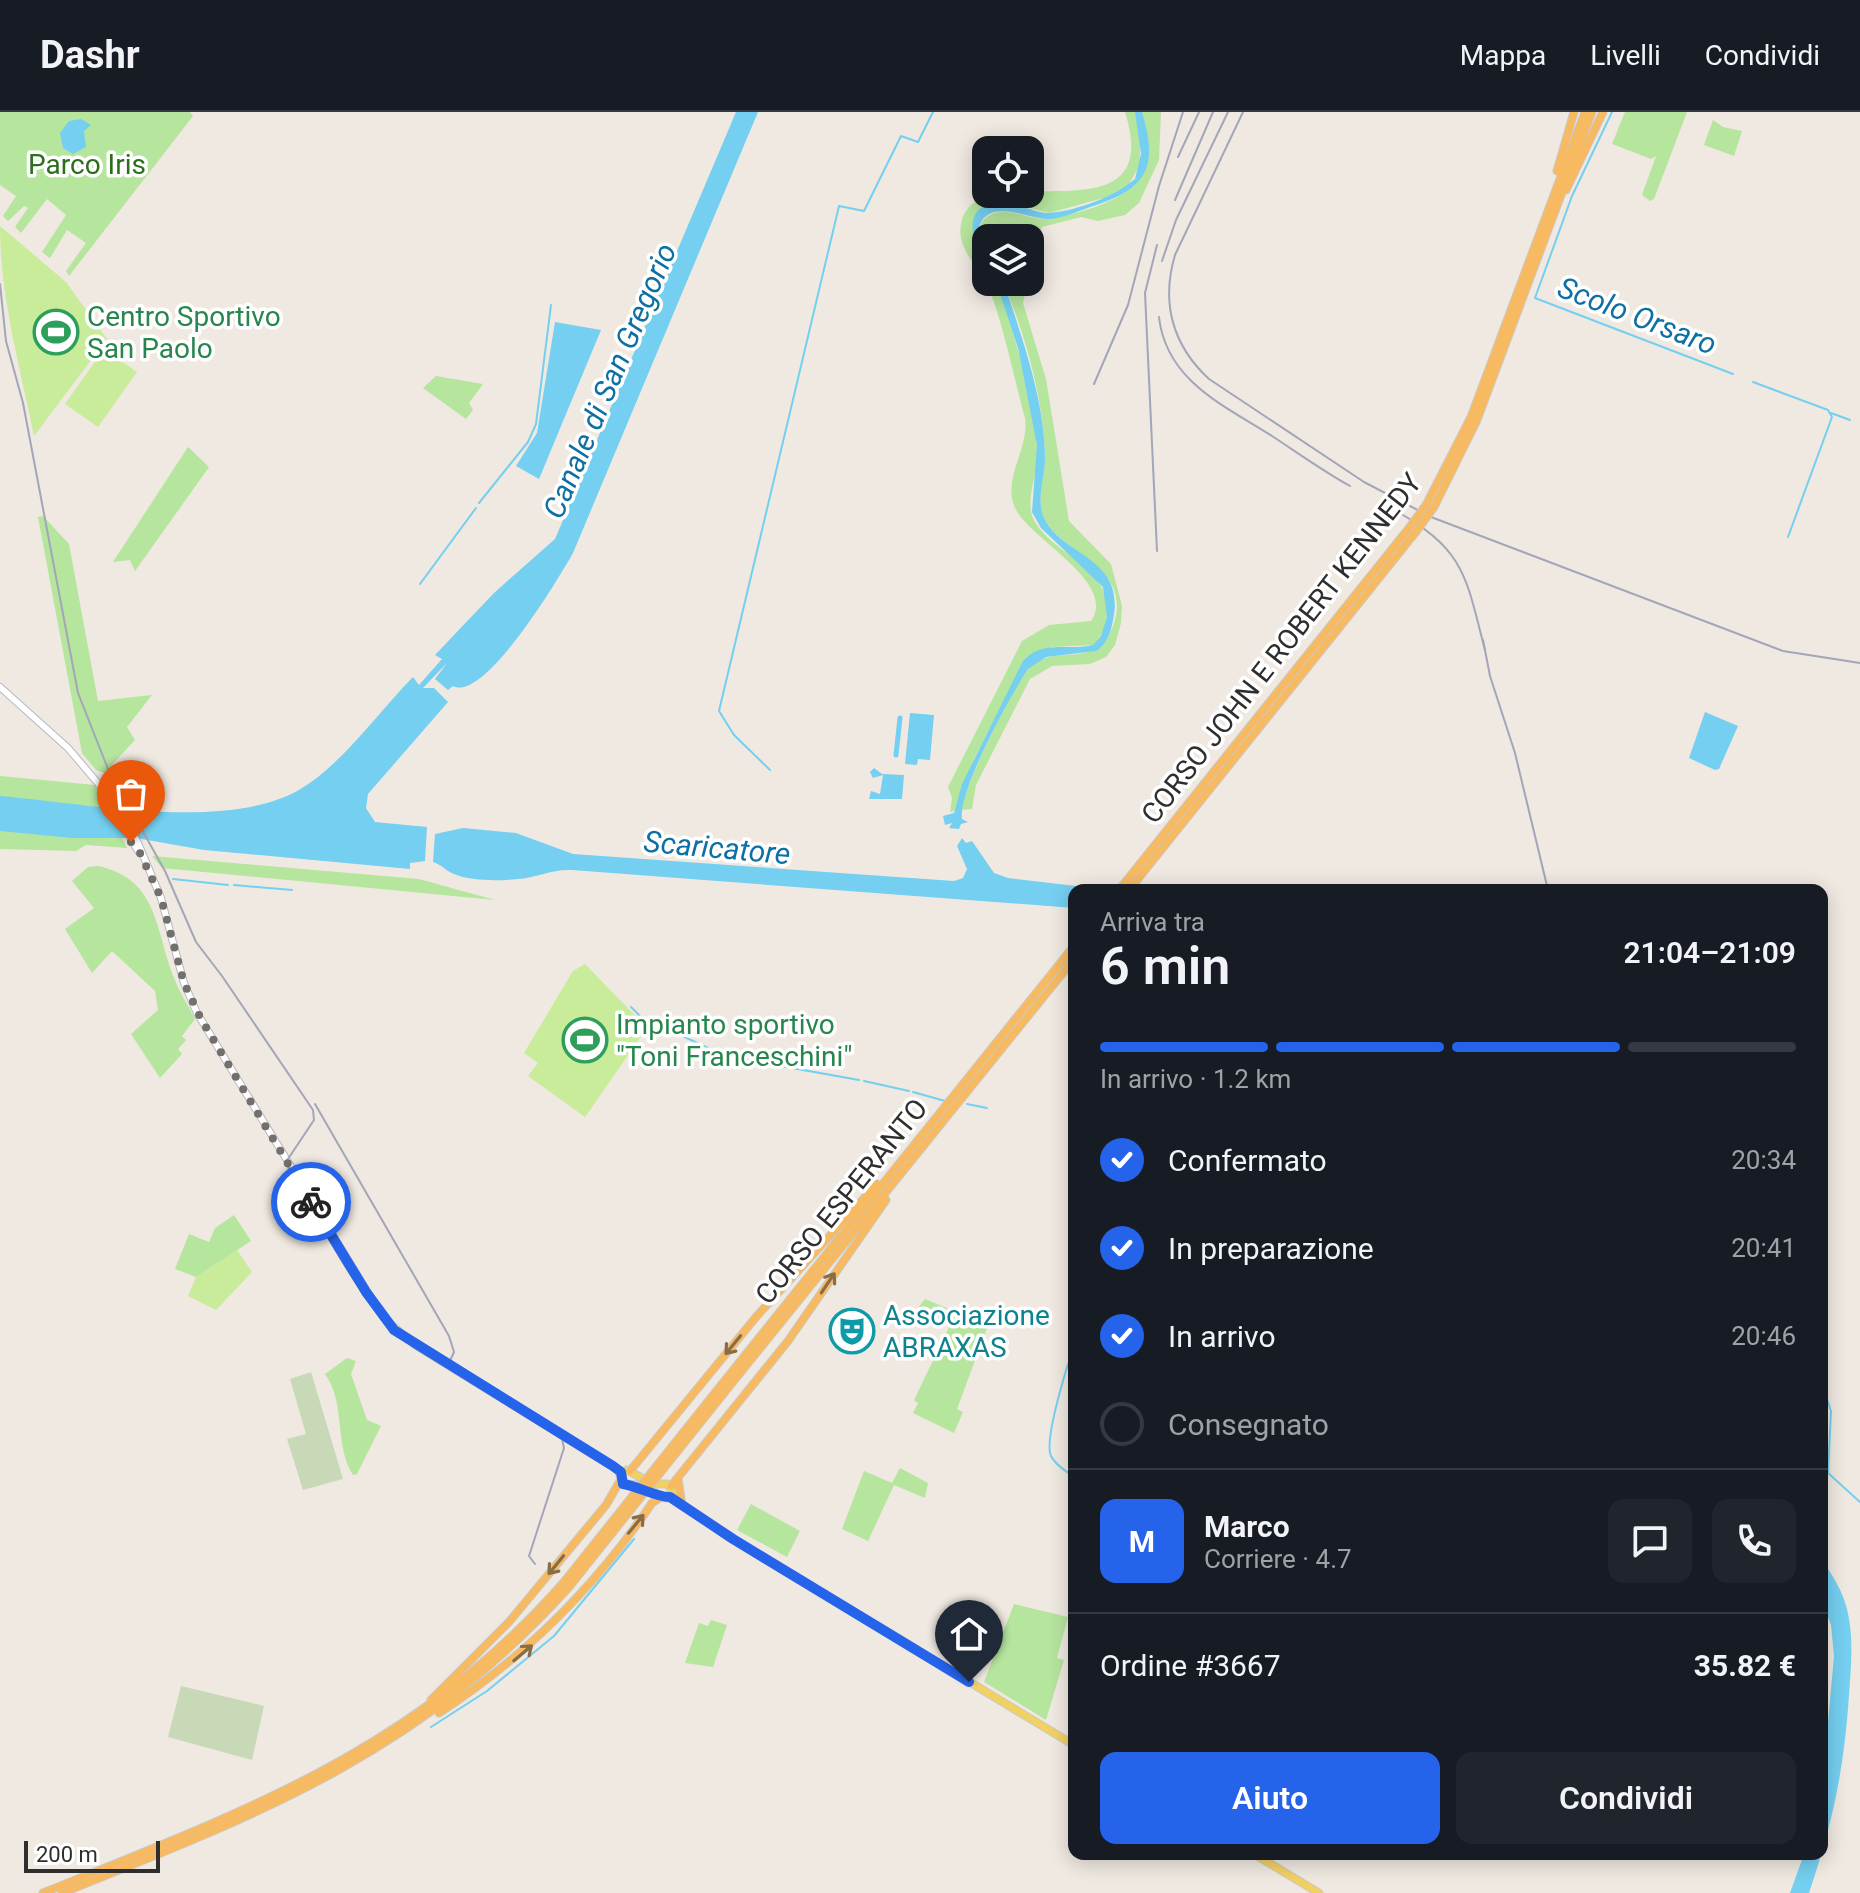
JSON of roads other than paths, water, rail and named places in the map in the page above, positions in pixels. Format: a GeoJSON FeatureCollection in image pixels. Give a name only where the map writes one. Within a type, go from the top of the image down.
{"type":"FeatureCollection","features":[{"type":"Feature","properties":{"kind":"highway"},"geometry":{"type":"LineString","coordinates":[[1548,206],[1574,112]]}},
{"type":"Feature","properties":{"kind":"highway","name":"CORSO JOHN E ROBERT KENNEDY"},"geometry":{"type":"LineString","coordinates":[[1474,419],[1548,206],[1585,112]]}},
{"type":"Feature","properties":{"kind":"highway","name":"CORSO JOHN E ROBERT KENNEDY"},"geometry":{"type":"LineString","coordinates":[[1128,884],[1340,624],[1430,506],[1474,419],[1592,112]]}},
{"type":"Feature","properties":{"kind":"highway"},"geometry":{"type":"LineString","coordinates":[[1549,226],[1603,112]]}},
{"type":"Feature","properties":{"kind":"highway","name":"CORSO ESPERANTO"},"geometry":{"type":"LineString","coordinates":[[386,1740],[528,1628],[647,1484],[916,1140],[1068,953]]}},
{"type":"Feature","properties":{"kind":"highway","name":"CORSO ESPERANTO"},"geometry":{"type":"LineString","coordinates":[[721,1391],[925,1146],[1068,967]]}},
{"type":"Feature","properties":{"kind":"highway"},"geometry":{"type":"LineString","coordinates":[[630,1471],[756,1317],[916,1140]]}},
{"type":"Feature","properties":{"kind":"highway"},"geometry":{"type":"LineString","coordinates":[[671,1486],[788,1341],[925,1146]]}},
{"type":"Feature","properties":{"kind":"highway"},"geometry":{"type":"LineString","coordinates":[[43,1893],[281,1794],[386,1740],[503,1629],[606,1505],[621,1477]]}},
{"type":"Feature","properties":{"kind":"highway"},"geometry":{"type":"LineString","coordinates":[[678,1478],[682,1506]]}},
{"type":"Feature","properties":{"kind":"highway"},"geometry":{"type":"LineString","coordinates":[[62,1893],[283,1801],[472,1692],[532,1646],[566,1611],[652,1503],[666,1497]]}},
{"type":"Feature","properties":{"kind":"main road"},"geometry":{"type":"LineString","coordinates":[[0,687],[68,748],[111,803],[135,843],[164,908],[184,983],[201,1019],[383,1317],[415,1345],[621,1477],[682,1506],[1068,1741]]}},
{"type":"Feature","properties":{"kind":"main road"},"geometry":{"type":"LineString","coordinates":[[621,1477],[630,1471],[641,1479],[671,1486],[666,1497]]}},
{"type":"Feature","properties":{"kind":"main road"},"geometry":{"type":"LineString","coordinates":[[1264,1860],[1319,1893]]}},
{"type":"Feature","properties":{"kind":"water"},"geometry":{"type":"Polygon","coordinates":[[[736,112],[758,112],[573,553],[519,635],[483,676],[466,686],[453,686],[448,690],[435,679],[447,663],[423,688],[434,688],[448,702],[368,794],[366,808],[375,822],[427,827],[425,861],[410,863],[410,869],[204,850],[136,838],[72,838],[0,831],[0,796],[153,811],[232,810],[268,803],[299,790],[315,779],[345,752],[413,677],[419,685],[442,659],[435,655],[494,593],[555,539],[736,112]]]}},
{"type":"Feature","properties":{"kind":"water"},"geometry":{"type":"Polygon","coordinates":[[[1135,112],[1142,112],[1149,149],[1148,164],[1135,185],[1108,200],[1059,217],[1049,219],[1002,211],[986,216],[980,224],[973,224],[982,208],[1059,212],[1105,197],[1135,179],[1141,154],[1135,112]]]}},
{"type":"Feature","properties":{"kind":"water"},"geometry":{"type":"Polygon","coordinates":[[[81,119],[91,125],[84,131],[86,147],[73,154],[63,148],[60,133],[69,121],[81,119]]]}},
{"type":"Feature","properties":{"kind":"water"},"geometry":{"type":"Polygon","coordinates":[[[1001,296],[1008,296],[1037,395],[1045,459],[1042,513],[1054,532],[1091,561],[1111,583],[1115,599],[1113,620],[1106,641],[1096,651],[1046,657],[1028,669],[976,767],[963,806],[962,819],[968,822],[961,824],[959,829],[949,828],[952,823],[945,825],[943,816],[954,813],[962,784],[1023,661],[1047,648],[1093,645],[1101,636],[1107,617],[1103,587],[1041,528],[1032,512],[1037,445],[1018,348],[1001,296]]]}},
{"type":"Feature","properties":{"kind":"water"},"geometry":{"type":"Polygon","coordinates":[[[555,322],[601,330],[539,479],[516,466],[537,433],[555,322]]]}},
{"type":"Feature","properties":{"kind":"water"},"geometry":{"type":"Polygon","coordinates":[[[1705,712],[1738,726],[1719,769],[1715,770],[1689,758],[1705,712]]]}},
{"type":"Feature","properties":{"kind":"water"},"geometry":{"type":"Polygon","coordinates":[[[910,713],[934,715],[930,760],[918,759],[917,765],[905,764],[910,713]]]}},
{"type":"Feature","properties":{"kind":"water"},"geometry":{"type":"Polygon","coordinates":[[[874,768],[882,774],[904,775],[902,799],[869,799],[871,791],[880,794],[883,775],[873,778],[870,772],[874,768]]]}},
{"type":"Feature","properties":{"kind":"water"},"geometry":{"type":"Polygon","coordinates":[[[463,828],[516,833],[573,854],[954,881],[963,878],[967,869],[957,846],[962,838],[966,843],[972,841],[994,873],[1008,878],[1068,885],[1068,908],[572,870],[517,879],[476,879],[454,874],[433,862],[435,834],[463,828]]]}},
{"type":"Feature","properties":{"kind":"water"},"geometry":{"type":"Polygon","coordinates":[[[1828,1569],[1845,1602],[1851,1630],[1847,1722],[1828,1830],[1828,1722],[1834,1656],[1828,1617],[1828,1569]]]}},
{"type":"Feature","properties":{"kind":"water"},"geometry":{"type":"Polygon","coordinates":[[[1802,1860],[1819,1860],[1809,1893],[1790,1893],[1802,1860]]]}},
{"type":"Feature","properties":{"kind":"waterway"},"geometry":{"type":"LineString","coordinates":[[770,770],[734,735],[719,711],[839,206],[864,211],[901,136],[918,142],[933,112]]}},
{"type":"Feature","properties":{"kind":"waterway","name":"Scolo Orsaro"},"geometry":{"type":"LineString","coordinates":[[1612,112],[1572,196],[1535,298],[1733,374]]}},
{"type":"Feature","properties":{"kind":"waterway"},"geometry":{"type":"LineString","coordinates":[[479,503],[528,442],[536,424],[551,305]]}},
{"type":"Feature","properties":{"kind":"waterway","name":"Scolo Orsaro"},"geometry":{"type":"LineString","coordinates":[[1753,382],[1828,410],[1832,417],[1788,537]]}},
{"type":"Feature","properties":{"kind":"waterway"},"geometry":{"type":"LineString","coordinates":[[1831,413],[1850,420]]}},
{"type":"Feature","properties":{"kind":"waterway"},"geometry":{"type":"LineString","coordinates":[[420,584],[476,508]]}},
{"type":"Feature","properties":{"kind":"waterway"},"geometry":{"type":"LineString","coordinates":[[896,755],[900,718]]}},
{"type":"Feature","properties":{"kind":"waterway"},"geometry":{"type":"LineString","coordinates":[[173,879],[228,885]]}},
{"type":"Feature","properties":{"kind":"waterway"},"geometry":{"type":"LineString","coordinates":[[234,885],[292,890]]}},
{"type":"Feature","properties":{"kind":"waterway"},"geometry":{"type":"LineString","coordinates":[[631,1007],[653,1029],[674,1032],[725,1056],[859,1080]]}},
{"type":"Feature","properties":{"kind":"waterway"},"geometry":{"type":"LineString","coordinates":[[864,1081],[909,1091]]}},
{"type":"Feature","properties":{"kind":"waterway"},"geometry":{"type":"LineString","coordinates":[[913,1092],[945,1101]]}},
{"type":"Feature","properties":{"kind":"waterway"},"geometry":{"type":"LineString","coordinates":[[967,1104],[987,1108]]}},
{"type":"Feature","properties":{"kind":"waterway"},"geometry":{"type":"LineString","coordinates":[[1068,1364],[1050,1438],[1051,1456],[1068,1473]]}},
{"type":"Feature","properties":{"kind":"waterway","name":"Scolo Orsaro"},"geometry":{"type":"LineString","coordinates":[[1828,1402],[1831,1411],[1828,1473]]}},
{"type":"Feature","properties":{"kind":"waterway","name":"Scolo Orsaro"},"geometry":{"type":"LineString","coordinates":[[1828,1473],[1860,1502]]}},
{"type":"Feature","properties":{"kind":"waterway"},"geometry":{"type":"LineString","coordinates":[[431,1727],[487,1691],[554,1636],[634,1539]]}},
{"type":"Feature","properties":{"kind":"tram line"},"geometry":{"type":"LineString","coordinates":[[0,284],[6,341],[23,403],[78,693],[108,769],[165,871],[196,942],[313,1110],[314,1120],[286,1162],[358,1285],[393,1328],[414,1346],[562,1439],[564,1448],[529,1556],[535,1564]]}},
{"type":"Feature","properties":{"kind":"tram line"},"geometry":{"type":"LineString","coordinates":[[315,1104],[449,1336],[454,1352],[449,1363],[460,1372]]}},
{"type":"Feature","properties":{"kind":"railway"},"geometry":{"type":"LineString","coordinates":[[1094,384],[1128,305],[1159,186],[1183,112]]}},
{"type":"Feature","properties":{"kind":"railway"},"geometry":{"type":"LineString","coordinates":[[1178,157],[1199,112]]}},
{"type":"Feature","properties":{"kind":"railway"},"geometry":{"type":"LineString","coordinates":[[1175,200],[1213,112]]}},
{"type":"Feature","properties":{"kind":"railway"},"geometry":{"type":"LineString","coordinates":[[1162,261],[1176,220],[1228,112]]}},
{"type":"Feature","properties":{"kind":"railway"},"geometry":{"type":"LineString","coordinates":[[1243,112],[1175,255],[1171,272],[1170,306],[1178,337],[1196,366],[1209,379],[1364,482],[1431,517],[1783,651],[1860,663]]}},
{"type":"Feature","properties":{"kind":"railway"},"geometry":{"type":"LineString","coordinates":[[1157,245],[1145,293],[1157,551]]}},
{"type":"Feature","properties":{"kind":"railway"},"geometry":{"type":"LineString","coordinates":[[1159,317],[1173,358],[1200,389],[1350,486]]}},
{"type":"Feature","properties":{"kind":"railway"},"geometry":{"type":"LineString","coordinates":[[1396,511],[1437,539],[1460,568],[1485,650]]}},
{"type":"Feature","properties":{"kind":"railway"},"geometry":{"type":"LineString","coordinates":[[1483,640],[1490,676],[1515,753],[1547,884]]}},
{"type":"Feature","properties":{"kind":"place","name":"Centro Sportivo San Paolo"},"geometry":{"type":"Point","coordinates":[56,332]}},
{"type":"Feature","properties":{"kind":"place","name":"Impianto sportivo \"Toni Franceschini\""},"geometry":{"type":"Point","coordinates":[585,1040]}},
{"type":"Feature","properties":{"kind":"place","name":"Associazione ABRAXAS"},"geometry":{"type":"Point","coordinates":[852,1331]}},
{"type":"Feature","properties":{"kind":"park label","name":"Parco Iris"},"geometry":{"type":"Point","coordinates":[87,164]}},
{"type":"Feature","properties":{"kind":"water label","name":"Canale di San Gregorio"},"geometry":{"type":"Point","coordinates":[610,381]}},
{"type":"Feature","properties":{"kind":"water label","name":"Scaricatore"},"geometry":{"type":"Point","coordinates":[717,848]}}]}
